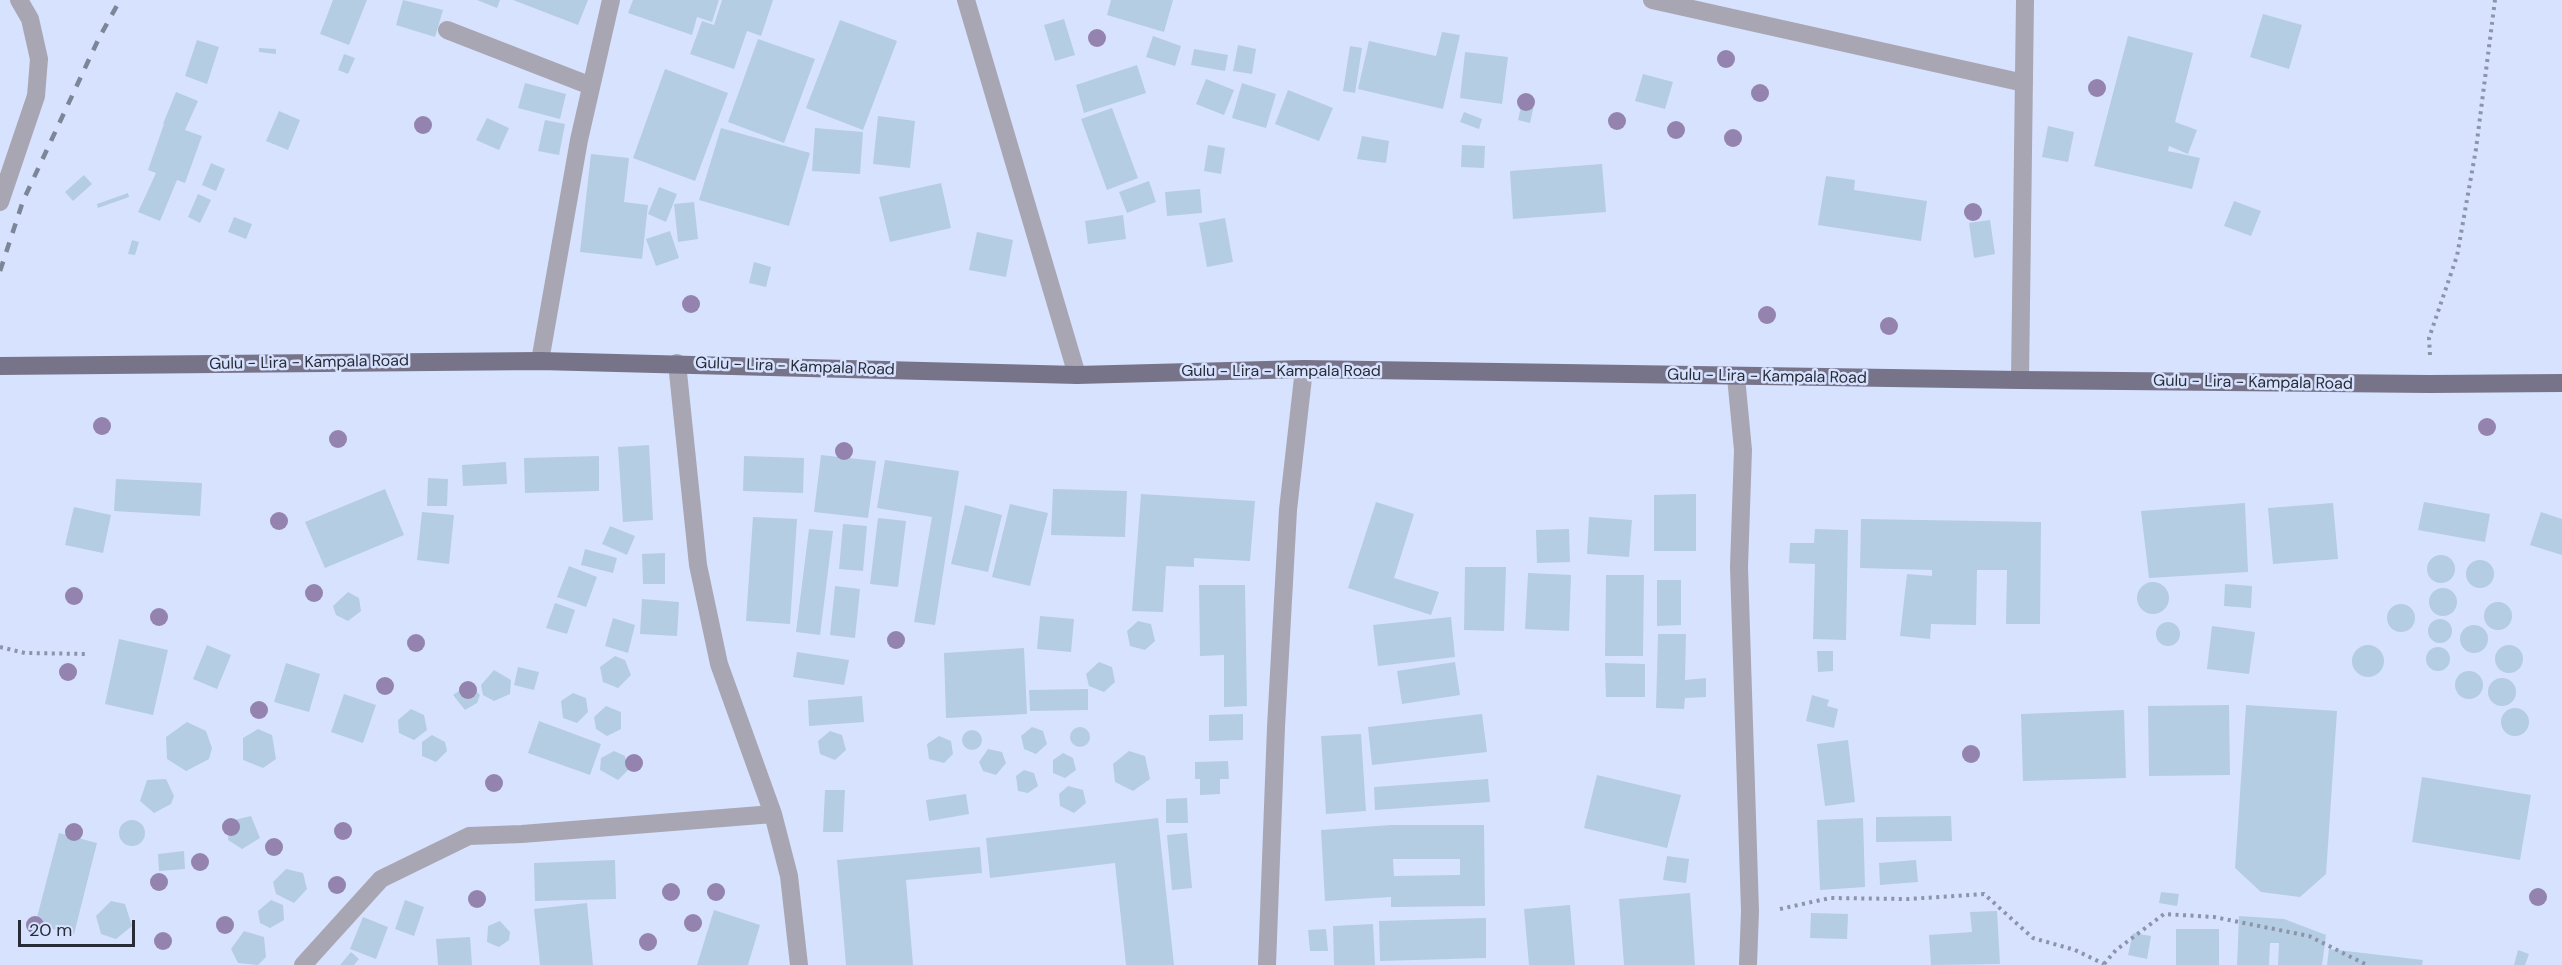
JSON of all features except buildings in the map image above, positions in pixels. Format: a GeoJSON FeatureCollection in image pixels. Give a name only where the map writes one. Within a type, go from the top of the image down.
{"type":"FeatureCollection","features":[{"type":"Feature","properties":{"kind":"main road","name":"Gulu - Lira - Kampala Road"},"geometry":{"type":"LineString","coordinates":[[0,366],[540,361],[1077,375],[1304,369],[1736,377],[2430,384],[2562,383]]}},
{"type":"Feature","properties":{"kind":"street"},"geometry":{"type":"LineString","coordinates":[[0,202],[36,96],[39,59],[30,19],[19,0]]}},
{"type":"Feature","properties":{"kind":"street"},"geometry":{"type":"LineString","coordinates":[[540,361],[565,215],[611,0]]}},
{"type":"Feature","properties":{"kind":"street"},"geometry":{"type":"LineString","coordinates":[[966,0],[1077,375]]}},
{"type":"Feature","properties":{"kind":"street"},"geometry":{"type":"LineString","coordinates":[[1652,0],[2024,83]]}},
{"type":"Feature","properties":{"kind":"street"},"geometry":{"type":"LineString","coordinates":[[2020,380],[2025,0]]}},
{"type":"Feature","properties":{"kind":"street"},"geometry":{"type":"LineString","coordinates":[[447,30],[591,86]]}},
{"type":"Feature","properties":{"kind":"street"},"geometry":{"type":"LineString","coordinates":[[676,363],[698,565],[719,664],[773,814],[789,876],[799,965]]}},
{"type":"Feature","properties":{"kind":"street"},"geometry":{"type":"LineString","coordinates":[[1267,965],[1276,727],[1288,521],[1304,369]]}},
{"type":"Feature","properties":{"kind":"street"},"geometry":{"type":"LineString","coordinates":[[1736,377],[1743,450],[1739,588],[1750,911],[1748,965]]}},
{"type":"Feature","properties":{"kind":"street"},"geometry":{"type":"LineString","coordinates":[[303,965],[381,879],[469,836],[522,834],[773,814]]}},
{"type":"Feature","properties":{"kind":"path"},"geometry":{"type":"LineString","coordinates":[[2430,384],[2429,338],[2457,256],[2476,149],[2495,0]]}},
{"type":"Feature","properties":{"kind":"path"},"geometry":{"type":"LineString","coordinates":[[0,647],[25,653],[86,654]]}},
{"type":"Feature","properties":{"kind":"path"},"geometry":{"type":"LineString","coordinates":[[1750,911],[1786,909],[1830,898],[1908,900],[1984,894],[2033,938],[2075,950],[2103,964],[2116,950],[2164,914],[2214,917],[2309,936],[2367,965]]}},
{"type":"Feature","properties":{"kind":"railway"},"geometry":{"type":"LineString","coordinates":[[0,271],[23,201],[99,38],[120,0]]}}]}
